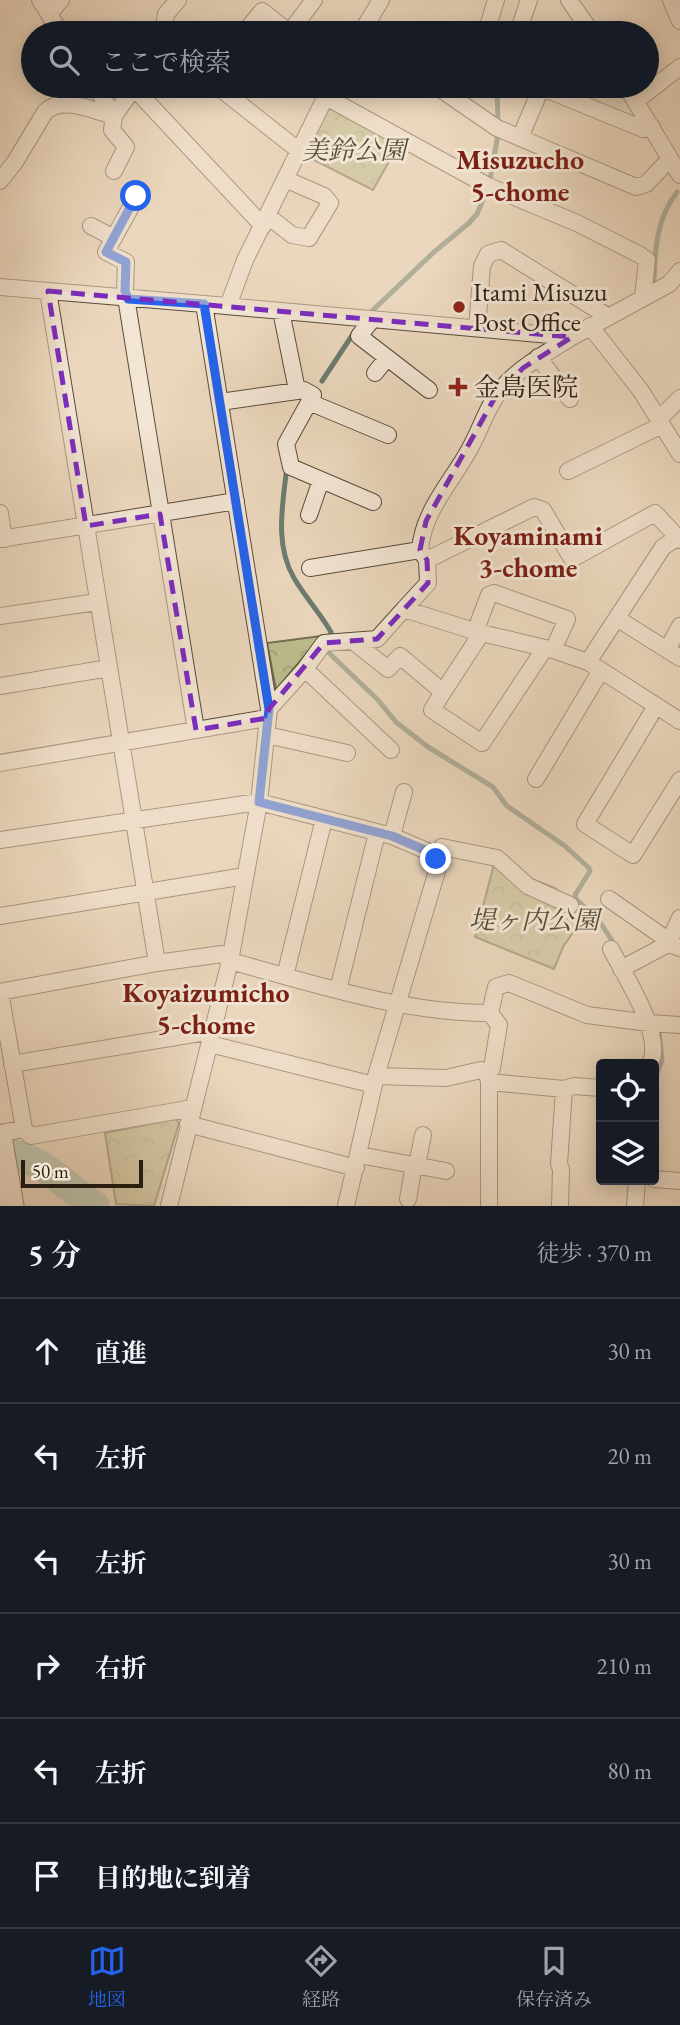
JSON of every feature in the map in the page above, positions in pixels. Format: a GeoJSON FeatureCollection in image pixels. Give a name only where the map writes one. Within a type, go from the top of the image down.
{"type":"FeatureCollection","features":[{"type":"Feature","properties":{"kind":"main road"},"geometry":{"type":"LineString","coordinates":[[1,1141],[12,1206]]}},
{"type":"Feature","properties":{"kind":"street"},"geometry":{"type":"LineString","coordinates":[[44,7],[61,0]]}},
{"type":"Feature","properties":{"kind":"street"},"geometry":{"type":"LineString","coordinates":[[165,21],[166,14],[178,0]]}},
{"type":"Feature","properties":{"kind":"street"},"geometry":{"type":"LineString","coordinates":[[299,21],[314,0]]}},
{"type":"Feature","properties":{"kind":"street"},"geometry":{"type":"LineString","coordinates":[[368,21],[381,0]]}},
{"type":"Feature","properties":{"kind":"street"},"geometry":{"type":"LineString","coordinates":[[490,21],[496,0]]}},
{"type":"Feature","properties":{"kind":"street"},"geometry":{"type":"LineString","coordinates":[[522,21],[529,0]]}},
{"type":"Feature","properties":{"kind":"street"},"geometry":{"type":"LineString","coordinates":[[671,0],[680,21]]}},
{"type":"Feature","properties":{"kind":"street"},"geometry":{"type":"LineString","coordinates":[[573,2],[585,21]]}},
{"type":"Feature","properties":{"kind":"street"},"geometry":{"type":"LineString","coordinates":[[254,21],[262,11],[275,21]]}},
{"type":"Feature","properties":{"kind":"street"},"geometry":{"type":"LineString","coordinates":[[659,84],[680,67]]}},
{"type":"Feature","properties":{"kind":"street"},"geometry":{"type":"LineString","coordinates":[[103,98],[114,116]]}},
{"type":"Feature","properties":{"kind":"street"},"geometry":{"type":"LineString","coordinates":[[114,171],[126,148],[112,130],[114,116],[127,98]]}},
{"type":"Feature","properties":{"kind":"street"},"geometry":{"type":"LineString","coordinates":[[146,98],[265,221],[292,234],[309,238],[330,202],[324,196],[285,178]]}},
{"type":"Feature","properties":{"kind":"street"},"geometry":{"type":"LineString","coordinates":[[232,98],[298,150]]}},
{"type":"Feature","properties":{"kind":"street"},"geometry":{"type":"LineString","coordinates":[[228,306],[245,260],[324,98]]}},
{"type":"Feature","properties":{"kind":"street"},"geometry":{"type":"LineString","coordinates":[[340,98],[488,186],[577,223],[640,255],[647,260],[643,298]]}},
{"type":"Feature","properties":{"kind":"street"},"geometry":{"type":"LineString","coordinates":[[453,98],[497,128],[636,187],[646,184],[670,159]]}},
{"type":"Feature","properties":{"kind":"street"},"geometry":{"type":"LineString","coordinates":[[520,138],[537,98]]}},
{"type":"Feature","properties":{"kind":"street"},"geometry":{"type":"LineString","coordinates":[[567,98],[643,129],[652,127]]}},
{"type":"Feature","properties":{"kind":"street"},"geometry":{"type":"LineString","coordinates":[[634,98],[680,175]]}},
{"type":"Feature","properties":{"kind":"street"},"geometry":{"type":"LineString","coordinates":[[636,102],[641,98]]}},
{"type":"Feature","properties":{"kind":"street"},"geometry":{"type":"LineString","coordinates":[[0,181],[51,106],[66,103],[114,116]]}},
{"type":"Feature","properties":{"kind":"street"},"geometry":{"type":"LineString","coordinates":[[136,196],[106,252],[126,262],[125,291],[196,730]]}},
{"type":"Feature","properties":{"kind":"street"},"geometry":{"type":"LineString","coordinates":[[91,226],[114,238]]}},
{"type":"Feature","properties":{"kind":"street"},"geometry":{"type":"LineString","coordinates":[[477,328],[482,266],[488,254],[501,250],[607,316]]}},
{"type":"Feature","properties":{"kind":"street"},"geometry":{"type":"LineString","coordinates":[[268,721],[324,643],[377,639],[428,583],[424,555],[426,521],[468,452],[503,386],[538,357],[607,316],[669,284],[680,271]]}},
{"type":"Feature","properties":{"kind":"street"},"geometry":{"type":"LineString","coordinates":[[0,287],[572,337]]}},
{"type":"Feature","properties":{"kind":"street"},"geometry":{"type":"LineString","coordinates":[[48,291],[97,602],[136,820],[157,963]]}},
{"type":"Feature","properties":{"kind":"street"},"geometry":{"type":"LineString","coordinates":[[169,1206],[230,961],[259,802],[268,721],[204,304]]}},
{"type":"Feature","properties":{"kind":"street"},"geometry":{"type":"LineString","coordinates":[[281,311],[297,390]]}},
{"type":"Feature","properties":{"kind":"street"},"geometry":{"type":"LineString","coordinates":[[372,320],[359,336],[429,390]]}},
{"type":"Feature","properties":{"kind":"street"},"geometry":{"type":"LineString","coordinates":[[590,326],[641,391],[680,454]]}},
{"type":"Feature","properties":{"kind":"street"},"geometry":{"type":"LineString","coordinates":[[538,357],[570,399]]}},
{"type":"Feature","properties":{"kind":"street"},"geometry":{"type":"LineString","coordinates":[[375,373],[387,358]]}},
{"type":"Feature","properties":{"kind":"street"},"geometry":{"type":"LineString","coordinates":[[220,402],[297,390],[313,395],[286,444],[291,467],[373,502]]}},
{"type":"Feature","properties":{"kind":"street"},"geometry":{"type":"LineString","coordinates":[[568,471],[660,422],[680,398]]}},
{"type":"Feature","properties":{"kind":"street"},"geometry":{"type":"LineString","coordinates":[[309,402],[388,435]]}},
{"type":"Feature","properties":{"kind":"street"},"geometry":{"type":"LineString","coordinates":[[309,515],[321,480]]}},
{"type":"Feature","properties":{"kind":"street"},"geometry":{"type":"LineString","coordinates":[[0,513],[2,539],[236,501]]}},
{"type":"Feature","properties":{"kind":"street"},"geometry":{"type":"LineString","coordinates":[[310,568],[424,555],[534,507],[543,510],[572,559],[655,513],[679,539],[663,547],[618,619],[536,779]]}},
{"type":"Feature","properties":{"kind":"street"},"geometry":{"type":"LineString","coordinates":[[494,593],[567,619],[549,649],[482,743],[432,710],[477,640],[477,632],[489,596],[494,593]]}},
{"type":"Feature","properties":{"kind":"street"},"geometry":{"type":"LineString","coordinates":[[0,616],[97,602]]}},
{"type":"Feature","properties":{"kind":"street"},"geometry":{"type":"LineString","coordinates":[[404,609],[477,632],[549,649],[594,667],[680,721]]}},
{"type":"Feature","properties":{"kind":"street"},"geometry":{"type":"LineString","coordinates":[[618,619],[673,654],[680,626]]}},
{"type":"Feature","properties":{"kind":"street"},"geometry":{"type":"LineString","coordinates":[[354,642],[388,669],[400,656],[443,692]]}},
{"type":"Feature","properties":{"kind":"street"},"geometry":{"type":"LineString","coordinates":[[0,686],[109,668]]}},
{"type":"Feature","properties":{"kind":"street"},"geometry":{"type":"LineString","coordinates":[[305,669],[391,750]]}},
{"type":"Feature","properties":{"kind":"street"},"geometry":{"type":"LineString","coordinates":[[656,706],[585,824],[633,855],[680,780]]}},
{"type":"Feature","properties":{"kind":"street"},"geometry":{"type":"LineString","coordinates":[[0,763],[196,730],[268,721],[346,753]]}},
{"type":"Feature","properties":{"kind":"street"},"geometry":{"type":"LineString","coordinates":[[338,990],[384,834],[404,792]]}},
{"type":"Feature","properties":{"kind":"street"},"geometry":{"type":"LineString","coordinates":[[0,840],[259,802],[384,834],[427,851],[436,859]]}},
{"type":"Feature","properties":{"kind":"street"},"geometry":{"type":"LineString","coordinates":[[285,976],[324,819]]}},
{"type":"Feature","properties":{"kind":"street"},"geometry":{"type":"LineString","coordinates":[[346,1206],[375,1081],[437,871],[436,859],[442,847],[497,858],[528,886],[570,905]]}},
{"type":"Feature","properties":{"kind":"street"},"geometry":{"type":"LineString","coordinates":[[0,916],[245,876]]}},
{"type":"Feature","properties":{"kind":"street"},"geometry":{"type":"LineString","coordinates":[[609,899],[674,946]]}},
{"type":"Feature","properties":{"kind":"street"},"geometry":{"type":"LineString","coordinates":[[674,946],[680,918]]}},
{"type":"Feature","properties":{"kind":"street"},"geometry":{"type":"LineString","coordinates":[[621,969],[674,946]]}},
{"type":"Feature","properties":{"kind":"street"},"geometry":{"type":"LineString","coordinates":[[611,949],[649,1023],[652,1059]]}},
{"type":"Feature","properties":{"kind":"street"},"geometry":{"type":"LineString","coordinates":[[446,1171],[416,1165],[357,1161],[191,1116],[31,1136],[24,1129],[0,992],[222,954],[230,961],[398,1004],[453,1013],[490,1013]]}},
{"type":"Feature","properties":{"kind":"street"},"geometry":{"type":"LineString","coordinates":[[490,1013],[496,986],[509,984],[587,1015],[680,1025]]}},
{"type":"Feature","properties":{"kind":"street"},"geometry":{"type":"LineString","coordinates":[[489,1206],[488,1077],[499,1024],[490,1013]]}},
{"type":"Feature","properties":{"kind":"street"},"geometry":{"type":"LineString","coordinates":[[12,1064],[211,1038],[375,1081],[446,1078],[481,1070],[488,1077],[564,1088],[596,1088]]}},
{"type":"Feature","properties":{"kind":"street"},"geometry":{"type":"LineString","coordinates":[[560,1206],[562,1169],[559,1164],[564,1088]]}},
{"type":"Feature","properties":{"kind":"street"},"geometry":{"type":"LineString","coordinates":[[1,1141],[24,1129]]}},
{"type":"Feature","properties":{"kind":"street"},"geometry":{"type":"LineString","coordinates":[[408,1199],[423,1135]]}},
{"type":"Feature","properties":{"kind":"street"},"geometry":{"type":"LineString","coordinates":[[659,1179],[680,1181]]}},
{"type":"Feature","properties":{"kind":"street"},"geometry":{"type":"LineString","coordinates":[[635,1206],[637,1185]]}},
{"type":"Feature","properties":{"kind":"highlighted area"},"geometry":{"type":"Polygon","coordinates":[[[48,291],[572,337],[523,368],[494,399],[426,521],[420,550],[427,560],[428,583],[377,639],[324,643],[269,709],[267,718],[196,730],[160,514],[86,526],[48,291]]]}},
{"type":"Feature","properties":{"kind":"green space","name":"美鈴公園"},"geometry":{"type":"Polygon","coordinates":[[[332,108],[399,144],[373,190],[302,154],[326,110],[332,108]]]}},
{"type":"Feature","properties":{"kind":"green space"},"geometry":{"type":"Polygon","coordinates":[[[321,636],[276,690],[267,643],[321,636]]]}},
{"type":"Feature","properties":{"kind":"green space","name":"堤ヶ内公園"},"geometry":{"type":"Polygon","coordinates":[[[494,864],[555,888],[585,915],[563,947],[554,969],[475,937],[494,864]]]}},
{"type":"Feature","properties":{"kind":"green space"},"geometry":{"type":"Polygon","coordinates":[[[175,1119],[179,1123],[154,1206],[116,1204],[105,1133],[175,1119]]]}},
{"type":"Feature","properties":{"kind":"waterway"},"geometry":{"type":"LineString","coordinates":[[497,98],[498,123]]}},
{"type":"Feature","properties":{"kind":"waterway"},"geometry":{"type":"LineString","coordinates":[[490,180],[498,134]]}},
{"type":"Feature","properties":{"kind":"waterway"},"geometry":{"type":"LineString","coordinates":[[372,311],[469,223],[477,214],[487,190]]}},
{"type":"Feature","properties":{"kind":"waterway"},"geometry":{"type":"LineString","coordinates":[[654,280],[656,245],[661,223],[677,192]]}},
{"type":"Feature","properties":{"kind":"waterway"},"geometry":{"type":"LineString","coordinates":[[322,381],[355,331]]}},
{"type":"Feature","properties":{"kind":"waterway"},"geometry":{"type":"LineString","coordinates":[[287,466],[282,509],[284,551],[294,578],[331,632],[327,651],[378,700],[396,722],[428,747],[493,787],[507,806],[565,846],[589,868],[590,871],[575,895],[576,899],[598,919],[616,947]]}},
{"type":"Feature","properties":{"kind":"waterway"},"geometry":{"type":"LineString","coordinates":[[659,1031],[662,1060],[659,1068]]}},
{"type":"Feature","properties":{"kind":"waterway"},"geometry":{"type":"LineString","coordinates":[[0,1152],[27,1158],[95,1206]]}},
{"type":"Feature","properties":{"kind":"place","name":"Itami Misuzu Post Office"},"geometry":{"type":"Point","coordinates":[459,307]}},
{"type":"Feature","properties":{"kind":"place","name":"金島医院"},"geometry":{"type":"Point","coordinates":[458,387]}},
{"type":"Feature","properties":{"kind":"district","name":"Misuzucho 5-chome"},"geometry":{"type":"Point","coordinates":[520,175]}},
{"type":"Feature","properties":{"kind":"district","name":"Koyaminami 3-chome"},"geometry":{"type":"Point","coordinates":[528,551]}},
{"type":"Feature","properties":{"kind":"district","name":"Koyaizumicho 5-chome"},"geometry":{"type":"Point","coordinates":[206,1008]}},
{"type":"Feature","properties":{"kind":"route"},"geometry":{"type":"LineString","coordinates":[[136,196],[106,252],[126,262],[125,291],[128,299],[204,304],[269,709],[259,802],[392,836],[427,851],[436,859]]}}]}
